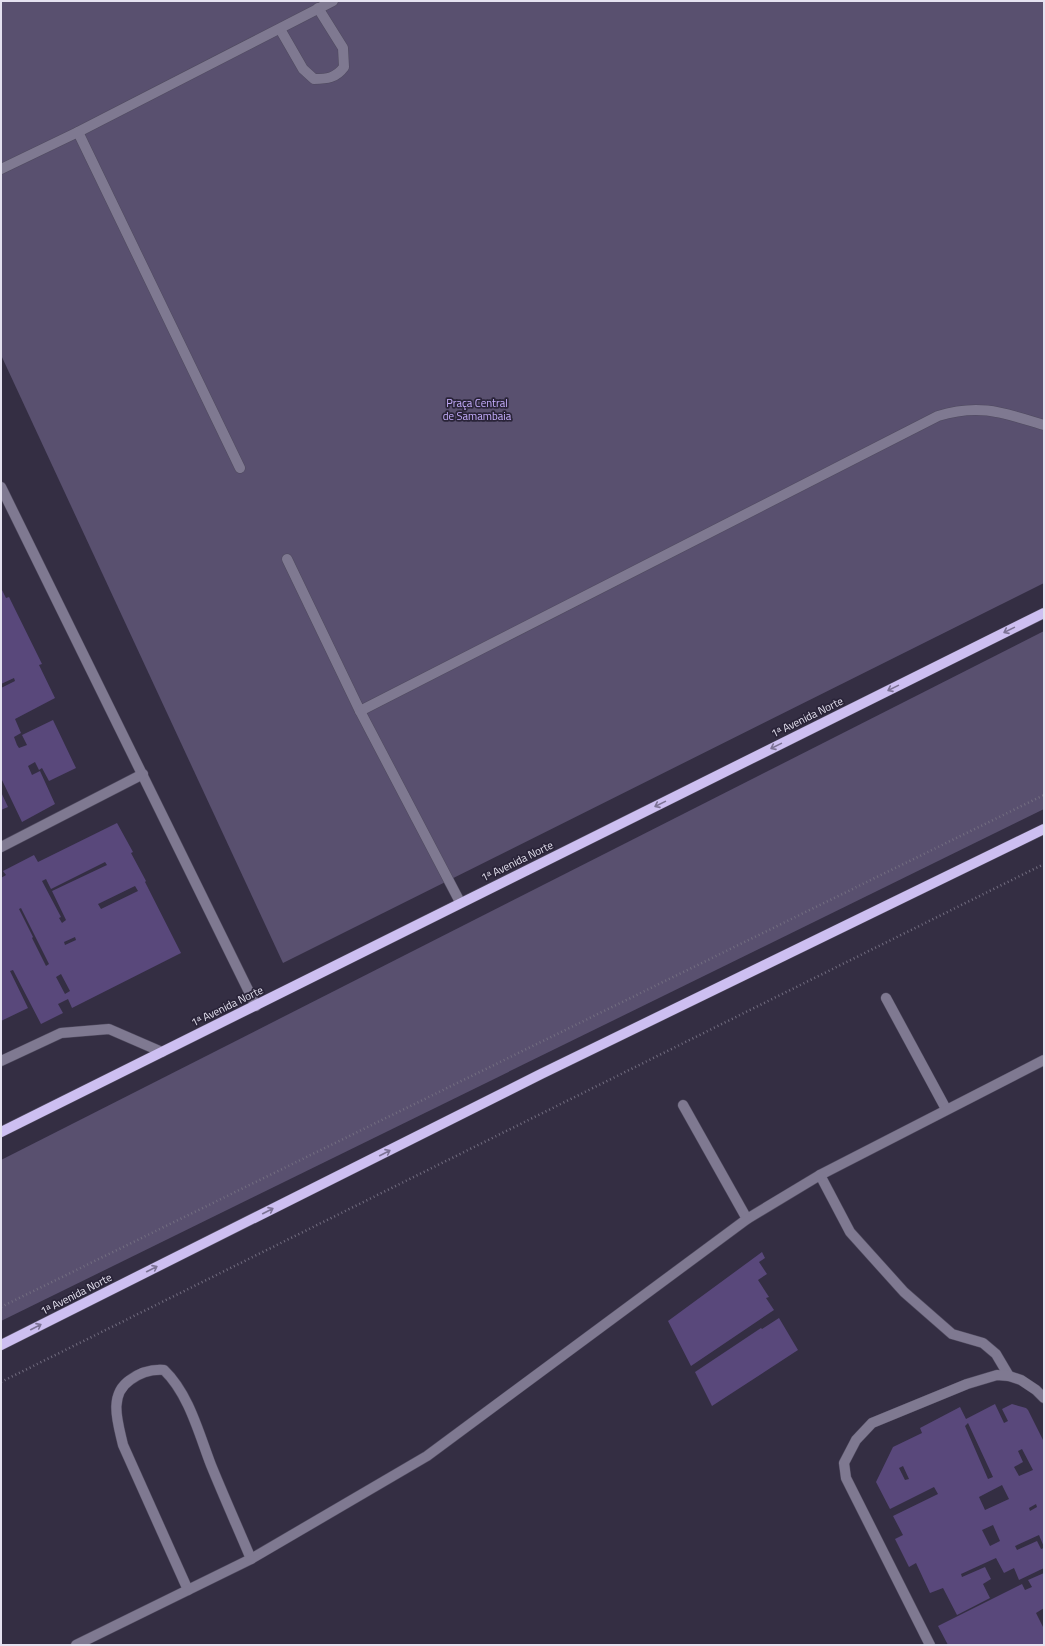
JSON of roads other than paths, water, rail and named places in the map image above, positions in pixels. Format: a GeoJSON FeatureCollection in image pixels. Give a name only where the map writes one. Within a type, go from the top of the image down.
{"type":"FeatureCollection","features":[{"type":"Feature","properties":{"kind":"main road","name":"1ᵃ Avenida Norte"},"geometry":{"type":"LineString","coordinates":[[1,1132],[256,1006],[460,902],[1044,613]]}},
{"type":"Feature","properties":{"kind":"main road","name":"1ᵃ Avenida Norte"},"geometry":{"type":"LineString","coordinates":[[1,1345],[534,1078],[1044,829]]}},
{"type":"Feature","properties":{"kind":"street"},"geometry":{"type":"LineString","coordinates":[[1,169],[78,132],[333,1]]}},
{"type":"Feature","properties":{"kind":"street"},"geometry":{"type":"LineString","coordinates":[[280,28],[303,69],[314,79],[326,79],[339,74],[344,67],[343,48],[318,8]]}},
{"type":"Feature","properties":{"kind":"street"},"geometry":{"type":"LineString","coordinates":[[78,132],[240,468]]}},
{"type":"Feature","properties":{"kind":"street"},"geometry":{"type":"LineString","coordinates":[[360,711],[938,416],[955,411],[971,409],[990,410],[1044,425]]}},
{"type":"Feature","properties":{"kind":"street"},"geometry":{"type":"LineString","coordinates":[[1,487],[256,1006]]}},
{"type":"Feature","properties":{"kind":"street"},"geometry":{"type":"LineString","coordinates":[[287,560],[360,711],[460,902]]}},
{"type":"Feature","properties":{"kind":"street"},"geometry":{"type":"LineString","coordinates":[[1,847],[143,774]]}},
{"type":"Feature","properties":{"kind":"street"},"geometry":{"type":"LineString","coordinates":[[886,998],[946,1109]]}},
{"type":"Feature","properties":{"kind":"street"},"geometry":{"type":"LineString","coordinates":[[1,1061],[62,1033],[109,1029],[162,1052]]}},
{"type":"Feature","properties":{"kind":"street"},"geometry":{"type":"LineString","coordinates":[[76,1645],[251,1559],[427,1456],[747,1220],[820,1175],[1044,1060]]}},
{"type":"Feature","properties":{"kind":"street"},"geometry":{"type":"LineString","coordinates":[[684,1105],[747,1220]]}},
{"type":"Feature","properties":{"kind":"street"},"geometry":{"type":"LineString","coordinates":[[820,1175],[850,1232],[904,1292],[952,1334],[983,1343],[996,1354],[1010,1376]]}},
{"type":"Feature","properties":{"kind":"street"},"geometry":{"type":"LineString","coordinates":[[188,1590],[123,1445],[118,1423],[116,1401],[118,1392],[125,1383],[136,1375],[150,1370],[164,1370],[174,1380],[184,1396],[251,1559]]}},
{"type":"Feature","properties":{"kind":"street"},"geometry":{"type":"LineString","coordinates":[[930,1645],[846,1478],[844,1463],[856,1440],[872,1422],[967,1384],[997,1375],[1010,1376],[1022,1380],[1044,1398]]}},
{"type":"Feature","properties":{"kind":"park label","name":"Praça Central de Samambaia"},"geometry":{"type":"Point","coordinates":[477,409]}}]}
